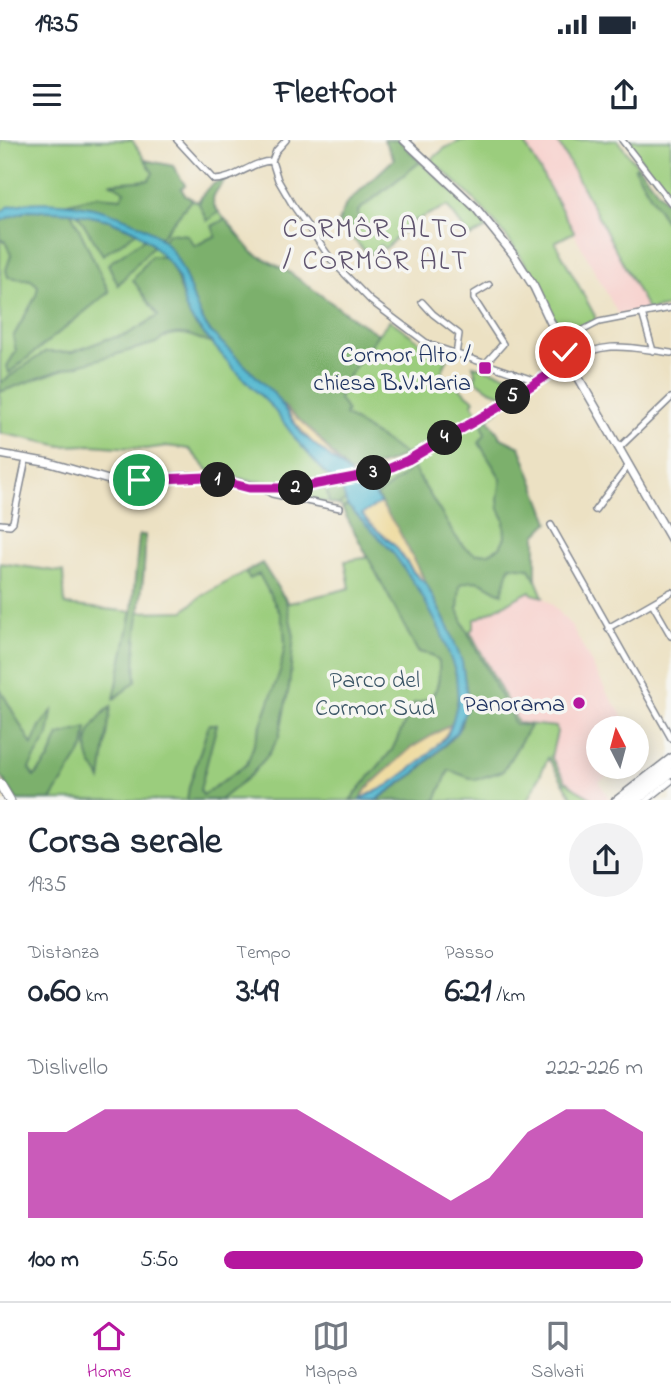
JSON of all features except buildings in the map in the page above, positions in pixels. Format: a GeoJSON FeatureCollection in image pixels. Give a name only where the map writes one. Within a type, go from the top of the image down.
{"type":"FeatureCollection","features":[{"type":"Feature","properties":{"kind":"highway"},"geometry":{"type":"LineString","coordinates":[[0,784],[10,800]]}},
{"type":"Feature","properties":{"kind":"main road"},"geometry":{"type":"LineString","coordinates":[[624,800],[671,764]]}},
{"type":"Feature","properties":{"kind":"main road"},"geometry":{"type":"LineString","coordinates":[[636,800],[671,774]]}},
{"type":"Feature","properties":{"kind":"street"},"geometry":{"type":"LineString","coordinates":[[177,140],[214,180],[245,171],[261,162],[272,161]]}},
{"type":"Feature","properties":{"kind":"street"},"geometry":{"type":"LineString","coordinates":[[286,140],[276,151],[272,161],[278,180],[333,262],[362,293],[428,344],[536,381]]}},
{"type":"Feature","properties":{"kind":"street"},"geometry":{"type":"LineString","coordinates":[[404,140],[475,207],[500,237],[534,287],[569,361],[671,539]]}},
{"type":"Feature","properties":{"kind":"street"},"geometry":{"type":"LineString","coordinates":[[622,140],[671,203]]}},
{"type":"Feature","properties":{"kind":"street"},"geometry":{"type":"LineString","coordinates":[[485,364],[503,344],[474,299],[474,294],[489,285]]}},
{"type":"Feature","properties":{"kind":"street"},"geometry":{"type":"LineString","coordinates":[[422,302],[458,334],[456,355]]}},
{"type":"Feature","properties":{"kind":"street"},"geometry":{"type":"LineString","coordinates":[[560,342],[599,321],[671,308]]}},
{"type":"Feature","properties":{"kind":"street"},"geometry":{"type":"LineString","coordinates":[[642,313],[653,351]]}},
{"type":"Feature","properties":{"kind":"street"},"geometry":{"type":"LineString","coordinates":[[0,454],[112,481],[206,477],[262,488],[314,486],[371,474],[408,460],[588,351],[604,347],[671,353]]}},
{"type":"Feature","properties":{"kind":"street"},"geometry":{"type":"LineString","coordinates":[[512,372],[522,391]]}},
{"type":"Feature","properties":{"kind":"street"},"geometry":{"type":"LineString","coordinates":[[619,448],[671,398]]}},
{"type":"Feature","properties":{"kind":"street"},"geometry":{"type":"LineString","coordinates":[[0,524],[10,525],[13,522],[26,459]]}},
{"type":"Feature","properties":{"kind":"street"},"geometry":{"type":"LineString","coordinates":[[595,510],[629,465]]}},
{"type":"Feature","properties":{"kind":"street"},"geometry":{"type":"LineString","coordinates":[[262,488],[272,495],[340,508]]}},
{"type":"Feature","properties":{"kind":"street"},"geometry":{"type":"LineString","coordinates":[[663,525],[671,519]]}},
{"type":"Feature","properties":{"kind":"street"},"geometry":{"type":"LineString","coordinates":[[551,526],[671,738]]}},
{"type":"Feature","properties":{"kind":"street"},"geometry":{"type":"LineString","coordinates":[[608,628],[671,592]]}},
{"type":"Feature","properties":{"kind":"street"},"geometry":{"type":"LineString","coordinates":[[652,603],[671,636]]}},
{"type":"Feature","properties":{"kind":"street"},"geometry":{"type":"LineString","coordinates":[[614,800],[671,757]]}},
{"type":"Feature","properties":{"kind":"street"},"geometry":{"type":"LineString","coordinates":[[646,800],[671,781]]}},
{"type":"Feature","properties":{"kind":"shaded area"},"geometry":{"type":"Polygon","coordinates":[[[523,140],[557,140],[648,310],[618,314],[523,140]]]}},
{"type":"Feature","properties":{"kind":"shaded area"},"geometry":{"type":"Polygon","coordinates":[[[530,591],[554,606],[573,628],[607,693],[623,716],[586,716],[586,779],[603,779],[599,782],[610,800],[577,800],[550,756],[556,727],[518,723],[470,631],[474,628],[474,620],[530,591]]]}},
{"type":"Feature","properties":{"kind":"green space"},"geometry":{"type":"Polygon","coordinates":[[[0,140],[132,140],[145,160],[172,167],[184,195],[197,202],[201,197],[200,203],[219,212],[251,253],[378,334],[390,320],[427,347],[449,356],[441,373],[474,400],[472,403],[478,413],[406,455],[330,478],[290,483],[251,481],[209,471],[189,449],[167,446],[146,449],[62,446],[0,433],[0,140]]]}},
{"type":"Feature","properties":{"kind":"green space"},"geometry":{"type":"Polygon","coordinates":[[[384,140],[399,140],[420,162],[358,211],[359,222],[349,235],[338,223],[346,204],[394,159],[384,140]]]}},
{"type":"Feature","properties":{"kind":"green space"},"geometry":{"type":"Polygon","coordinates":[[[462,140],[523,140],[574,232],[555,242],[595,316],[595,321],[563,336],[531,273],[510,241],[472,198],[431,160],[445,148],[462,140]]]}},
{"type":"Feature","properties":{"kind":"green space"},"geometry":{"type":"Polygon","coordinates":[[[557,140],[617,140],[638,166],[635,168],[639,176],[671,231],[671,306],[648,310],[557,140]]]}},
{"type":"Feature","properties":{"kind":"green space"},"geometry":{"type":"Polygon","coordinates":[[[626,140],[671,140],[671,199],[626,140]]]}},
{"type":"Feature","properties":{"kind":"green space"},"geometry":{"type":"Polygon","coordinates":[[[145,160],[173,166],[185,185],[181,188],[185,195],[192,199],[160,238],[126,219],[64,204],[97,196],[121,198],[125,191],[111,183],[149,180],[153,173],[145,160]]]}},
{"type":"Feature","properties":{"kind":"green space"},"geometry":{"type":"Polygon","coordinates":[[[420,162],[462,200],[487,228],[470,237],[447,206],[412,222],[385,249],[380,245],[369,255],[349,235],[359,222],[358,211],[420,162]]]}},
{"type":"Feature","properties":{"kind":"green space"},"geometry":{"type":"Polygon","coordinates":[[[638,166],[671,208],[671,231],[639,176],[635,168],[638,166]]]}},
{"type":"Feature","properties":{"kind":"green space"},"geometry":{"type":"Polygon","coordinates":[[[226,179],[213,199],[219,212],[207,221],[199,204],[201,199],[209,187],[226,179]]]}},
{"type":"Feature","properties":{"kind":"green space"},"geometry":{"type":"Polygon","coordinates":[[[39,209],[71,212],[109,292],[9,373],[7,366],[16,351],[13,337],[36,296],[38,286],[31,280],[8,277],[6,270],[11,255],[5,241],[0,239],[0,221],[22,211],[39,209]]]}},
{"type":"Feature","properties":{"kind":"green space"},"geometry":{"type":"Polygon","coordinates":[[[77,213],[109,220],[137,232],[103,255],[77,213]]]}},
{"type":"Feature","properties":{"kind":"green space"},"geometry":{"type":"Polygon","coordinates":[[[225,219],[253,253],[286,270],[378,334],[346,380],[339,399],[347,411],[345,415],[406,455],[349,473],[316,435],[281,404],[209,330],[197,309],[179,263],[162,241],[169,233],[187,235],[195,246],[216,237],[212,226],[225,219]]]}},
{"type":"Feature","properties":{"kind":"green space"},"geometry":{"type":"Polygon","coordinates":[[[145,238],[154,245],[118,285],[108,264],[145,238]]]}},
{"type":"Feature","properties":{"kind":"green space"},"geometry":{"type":"Polygon","coordinates":[[[151,256],[166,257],[191,318],[214,345],[185,334],[171,335],[156,343],[61,370],[0,392],[0,383],[45,352],[73,352],[126,335],[158,316],[133,280],[151,256]]]}},
{"type":"Feature","properties":{"kind":"green space"},"geometry":{"type":"Polygon","coordinates":[[[473,365],[510,376],[515,386],[504,395],[490,390],[474,379],[476,376],[473,365]]]}},
{"type":"Feature","properties":{"kind":"green space","name":"Parco del Cormor Sud"},"geometry":{"type":"Polygon","coordinates":[[[501,408],[487,419],[535,534],[534,575],[543,597],[530,591],[474,620],[474,628],[470,631],[518,723],[556,727],[551,757],[566,782],[592,800],[574,800],[548,758],[527,800],[17,800],[0,774],[0,563],[63,572],[65,605],[133,612],[184,611],[200,597],[245,572],[248,576],[262,568],[289,603],[350,588],[345,561],[370,557],[341,506],[298,496],[298,491],[352,483],[392,471],[501,408]]]}},
{"type":"Feature","properties":{"kind":"green space"},"geometry":{"type":"Polygon","coordinates":[[[488,418],[501,438],[520,447],[549,522],[536,535],[536,581],[529,568],[510,566],[502,594],[477,582],[460,585],[458,609],[515,724],[530,726],[503,771],[475,780],[449,770],[436,800],[377,800],[416,773],[452,738],[461,726],[467,695],[462,663],[449,629],[414,559],[377,496],[412,466],[465,548],[476,554],[489,553],[500,547],[505,537],[504,519],[498,498],[501,479],[479,443],[485,434],[482,423],[488,418]]]}},
{"type":"Feature","properties":{"kind":"green space"},"geometry":{"type":"Polygon","coordinates":[[[341,486],[346,500],[339,505],[329,503],[326,487],[341,486]]]}},
{"type":"Feature","properties":{"kind":"green space"},"geometry":{"type":"Polygon","coordinates":[[[347,505],[383,541],[419,590],[446,643],[455,669],[458,692],[452,724],[411,748],[368,788],[359,800],[350,800],[392,750],[414,703],[428,699],[436,689],[439,662],[432,655],[418,652],[342,509],[347,505]]]}},
{"type":"Feature","properties":{"kind":"green space"},"geometry":{"type":"Polygon","coordinates":[[[139,535],[145,535],[145,553],[136,644],[136,681],[114,699],[132,611],[139,535]]]}},
{"type":"Feature","properties":{"kind":"green space"},"geometry":{"type":"Polygon","coordinates":[[[262,563],[286,601],[294,636],[289,687],[279,737],[252,774],[220,800],[187,800],[209,724],[217,724],[200,790],[203,795],[247,764],[280,671],[285,645],[280,613],[259,574],[250,579],[245,572],[262,563]]]}},
{"type":"Feature","properties":{"kind":"green space"},"geometry":{"type":"Polygon","coordinates":[[[0,689],[32,745],[40,726],[52,711],[48,736],[29,768],[34,777],[49,759],[59,735],[87,728],[84,748],[51,800],[17,800],[0,774],[0,689]]]}},
{"type":"Feature","properties":{"kind":"green space"},"geometry":{"type":"Polygon","coordinates":[[[111,706],[101,780],[90,761],[88,737],[95,723],[111,706]]]}},
{"type":"Feature","properties":{"kind":"sand"},"geometry":{"type":"Polygon","coordinates":[[[281,404],[316,435],[343,468],[309,439],[281,404]]]}},
{"type":"Feature","properties":{"kind":"sand"},"geometry":{"type":"Polygon","coordinates":[[[380,503],[398,529],[426,584],[394,545],[362,514],[380,503]]]}},
{"type":"Feature","properties":{"kind":"sand"},"geometry":{"type":"Polygon","coordinates":[[[452,724],[424,759],[387,786],[361,799],[367,788],[411,748],[452,724]]]}},
{"type":"Feature","properties":{"kind":"water"},"geometry":{"type":"Polygon","coordinates":[[[26,203],[66,204],[109,212],[130,220],[164,242],[181,266],[199,313],[209,330],[274,394],[302,434],[349,473],[359,492],[370,487],[380,503],[362,514],[395,546],[414,573],[426,584],[462,662],[468,704],[457,732],[416,772],[376,800],[359,800],[389,785],[420,762],[447,736],[458,700],[456,674],[441,632],[420,592],[391,550],[347,505],[341,486],[325,473],[272,407],[234,369],[192,320],[185,307],[179,280],[171,265],[150,242],[134,230],[109,220],[71,212],[29,210],[0,221],[0,212],[10,206],[26,203]]]}},
{"type":"Feature","properties":{"kind":"place","name":"Cormor Alto / chiesa B.V.Maria"},"geometry":{"type":"Point","coordinates":[485,368]}},
{"type":"Feature","properties":{"kind":"place","name":"Panorama"},"geometry":{"type":"Point","coordinates":[579,703]}},
{"type":"Feature","properties":{"kind":"district","name":"CORMÔR ALTO / CORMÔR ALT"},"geometry":{"type":"Point","coordinates":[376,243]}},
{"type":"Feature","properties":{"kind":"route"},"geometry":{"type":"LineString","coordinates":[[139,480],[206,477],[249,488],[296,488],[381,472],[408,460],[499,407],[569,361],[565,352]]}}]}
